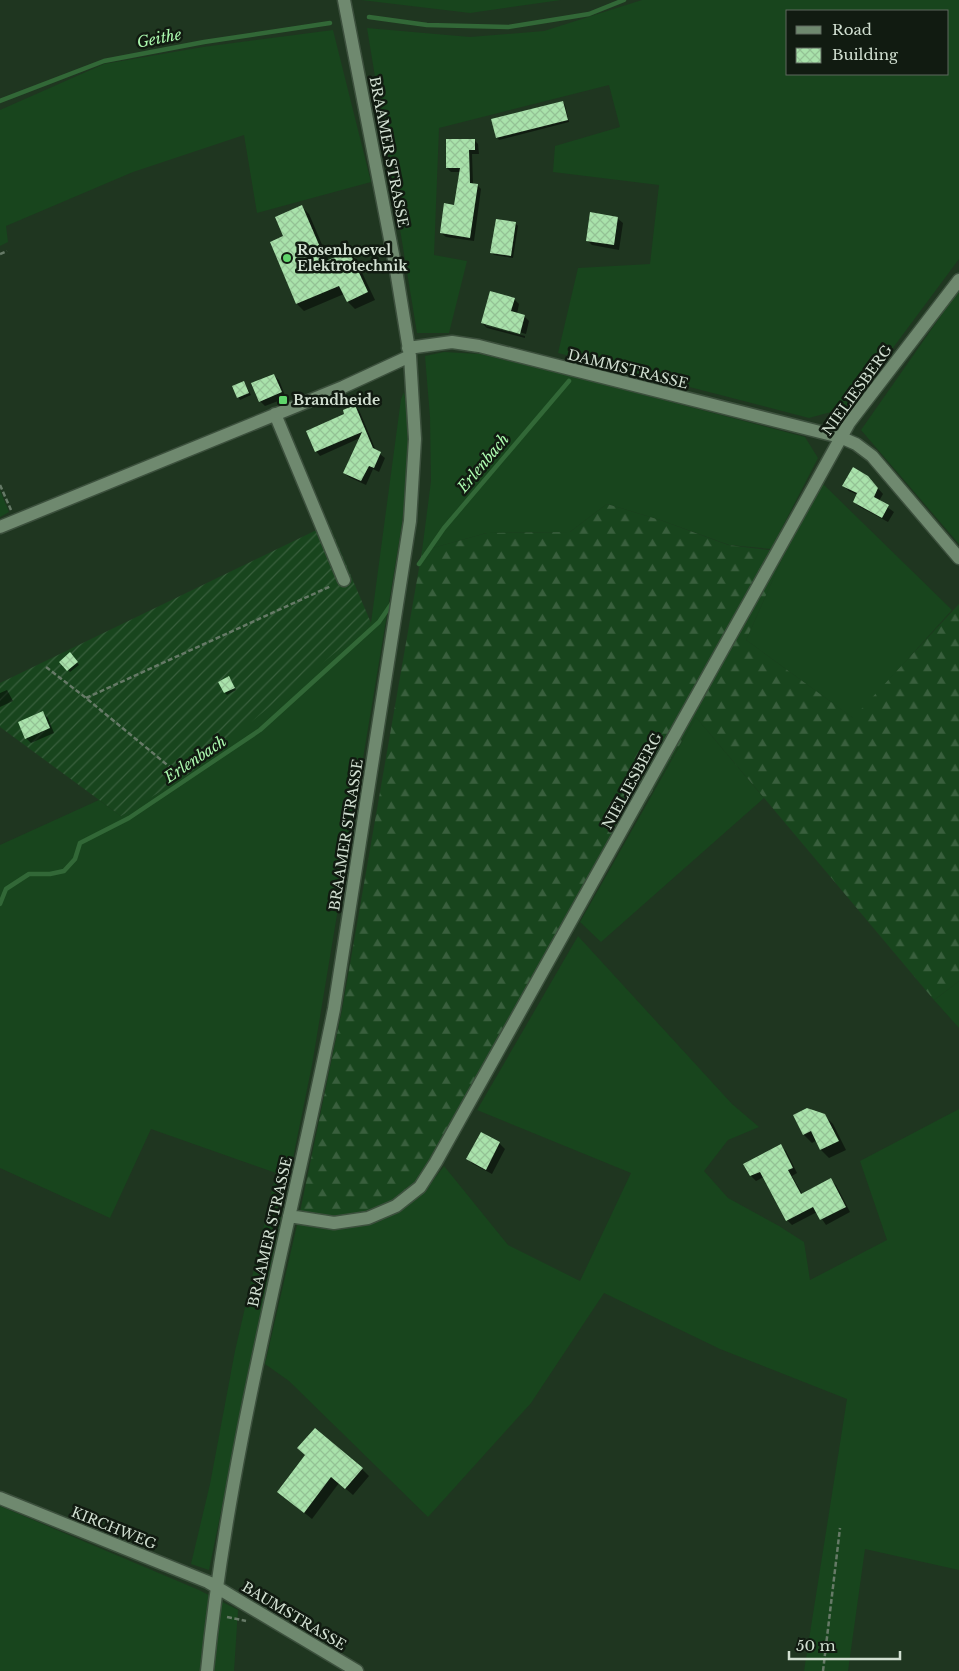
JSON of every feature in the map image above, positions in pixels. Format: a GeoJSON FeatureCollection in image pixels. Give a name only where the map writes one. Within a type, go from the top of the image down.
{"type":"FeatureCollection","features":[{"type":"Feature","properties":{"kind":"street","name":"BRAAMER STRASSE"},"geometry":{"type":"LineString","coordinates":[[207,1671],[216,1586],[243,1431],[334,1009],[410,521],[415,439],[409,352],[395,262],[344,0]]}},
{"type":"Feature","properties":{"kind":"street","name":"NIELIESBERG"},"geometry":{"type":"LineString","coordinates":[[289,1216],[334,1223],[368,1218],[396,1206],[420,1187],[436,1162],[576,912],[840,437],[959,280]]}},
{"type":"Feature","properties":{"kind":"street","name":"DAMMSTRASSE"},"geometry":{"type":"LineString","coordinates":[[409,352],[452,342],[479,346],[840,437],[856,444],[872,456],[959,558]]}},
{"type":"Feature","properties":{"kind":"street"},"geometry":{"type":"LineString","coordinates":[[0,527],[343,386],[409,352]]}},
{"type":"Feature","properties":{"kind":"street"},"geometry":{"type":"LineString","coordinates":[[275,414],[344,580]]}},
{"type":"Feature","properties":{"kind":"street","name":"KIRCHWEG"},"geometry":{"type":"LineString","coordinates":[[0,1498],[216,1586]]}},
{"type":"Feature","properties":{"kind":"street","name":"BAUMSTRASSE"},"geometry":{"type":"LineString","coordinates":[[216,1586],[357,1671]]}},
{"type":"Feature","properties":{"kind":"path"},"geometry":{"type":"LineString","coordinates":[[0,254],[7,250]]}},
{"type":"Feature","properties":{"kind":"path"},"geometry":{"type":"LineString","coordinates":[[0,485],[15,520]]}},
{"type":"Feature","properties":{"kind":"path"},"geometry":{"type":"LineString","coordinates":[[86,698],[344,580]]}},
{"type":"Feature","properties":{"kind":"path"},"geometry":{"type":"LineString","coordinates":[[46,668],[86,698],[171,768]]}},
{"type":"Feature","properties":{"kind":"path"},"geometry":{"type":"LineString","coordinates":[[823,1671],[840,1528]]}},
{"type":"Feature","properties":{"kind":"green space"},"geometry":{"type":"Polygon","coordinates":[[[361,0],[561,0],[470,13],[361,0]]]}},
{"type":"Feature","properties":{"kind":"green space"},"geometry":{"type":"Polygon","coordinates":[[[642,0],[959,0],[959,259],[849,407],[809,418],[558,353],[578,268],[650,264],[659,185],[553,172],[555,146],[620,127],[609,85],[439,128],[434,255],[467,261],[449,333],[417,333],[367,28],[470,37],[544,31],[642,0]]]}},
{"type":"Feature","properties":{"kind":"green space"},"geometry":{"type":"Polygon","coordinates":[[[333,30],[371,182],[257,213],[244,135],[133,172],[6,226],[8,242],[0,246],[0,110],[104,64],[203,47],[333,30]]]}},
{"type":"Feature","properties":{"kind":"green space"},"geometry":{"type":"Polygon","coordinates":[[[959,290],[959,544],[861,430],[959,290]]]}},
{"type":"Feature","properties":{"kind":"green space"},"geometry":{"type":"Polygon","coordinates":[[[444,352],[480,354],[805,437],[818,458],[771,549],[729,545],[660,520],[607,504],[570,532],[487,533],[422,551],[431,481],[430,417],[425,356],[444,352]]]}},
{"type":"Feature","properties":{"kind":"green space"},"geometry":{"type":"Polygon","coordinates":[[[404,392],[409,444],[401,530],[312,1065],[209,1570],[191,1564],[210,1484],[235,1351],[276,1173],[151,1129],[110,1218],[0,1168],[0,845],[99,800],[121,816],[371,623],[401,399],[404,392]]]}},
{"type":"Feature","properties":{"kind":"green space"},"geometry":{"type":"Polygon","coordinates":[[[822,483],[952,610],[854,719],[746,640],[785,552],[822,483]]]}},
{"type":"Feature","properties":{"kind":"green space"},"geometry":{"type":"Polygon","coordinates":[[[0,490],[9,512],[0,517],[0,490]]]}},
{"type":"Feature","properties":{"kind":"green space"},"geometry":{"type":"Polygon","coordinates":[[[607,504],[660,520],[728,545],[785,552],[746,640],[853,718],[959,604],[959,981],[934,1000],[696,717],[417,1184],[395,1202],[368,1212],[321,1216],[300,1212],[342,1010],[422,551],[487,533],[570,532],[607,504]]]}},
{"type":"Feature","properties":{"kind":"green space"},"geometry":{"type":"Polygon","coordinates":[[[329,524],[371,623],[187,775],[121,816],[0,727],[0,683],[329,524]]]}},
{"type":"Feature","properties":{"kind":"green space"},"geometry":{"type":"Polygon","coordinates":[[[696,717],[764,798],[601,942],[580,922],[696,717]]]}},
{"type":"Feature","properties":{"kind":"green space"},"geometry":{"type":"Polygon","coordinates":[[[578,936],[732,1104],[759,1127],[728,1140],[704,1171],[728,1198],[804,1242],[810,1280],[887,1240],[860,1161],[959,1109],[959,1570],[865,1549],[848,1671],[804,1671],[847,1399],[720,1349],[604,1293],[531,1403],[428,1517],[289,1381],[265,1364],[300,1212],[334,1228],[370,1224],[399,1210],[425,1191],[444,1166],[508,1245],[580,1281],[631,1173],[477,1110],[578,936]]]}},
{"type":"Feature","properties":{"kind":"green space"},"geometry":{"type":"Polygon","coordinates":[[[959,981],[959,1028],[934,1000],[959,981]]]}},
{"type":"Feature","properties":{"kind":"green space"},"geometry":{"type":"Polygon","coordinates":[[[0,1506],[199,1590],[238,1610],[234,1671],[0,1671],[0,1506]]]}},
{"type":"Feature","properties":{"kind":"building"},"geometry":{"type":"Polygon","coordinates":[[[563,101],[568,120],[496,138],[491,119],[563,101]]]}},
{"type":"Feature","properties":{"kind":"building"},"geometry":{"type":"Polygon","coordinates":[[[446,139],[475,139],[475,150],[469,150],[470,183],[478,184],[470,238],[440,233],[444,203],[454,205],[460,168],[446,168],[446,139]]]}},
{"type":"Feature","properties":{"kind":"building","name":"Rosenhoevel Elektrotechnik"},"geometry":{"type":"Polygon","coordinates":[[[302,205],[326,261],[349,251],[368,292],[347,302],[339,286],[296,304],[270,242],[283,236],[275,217],[302,205]]]}},
{"type":"Feature","properties":{"kind":"building"},"geometry":{"type":"Polygon","coordinates":[[[590,212],[618,217],[614,245],[586,241],[590,212]]]}},
{"type":"Feature","properties":{"kind":"building"},"geometry":{"type":"Polygon","coordinates":[[[496,219],[516,222],[511,256],[490,253],[496,219]]]}},
{"type":"Feature","properties":{"kind":"building"},"geometry":{"type":"Polygon","coordinates":[[[490,291],[515,298],[511,311],[525,315],[520,334],[481,323],[490,291]]]}},
{"type":"Feature","properties":{"kind":"building"},"geometry":{"type":"Polygon","coordinates":[[[274,374],[282,392],[259,402],[251,383],[274,374]]]}},
{"type":"Feature","properties":{"kind":"building"},"geometry":{"type":"Polygon","coordinates":[[[244,381],[249,393],[237,398],[232,386],[244,381]]]}},
{"type":"Feature","properties":{"kind":"building"},"geometry":{"type":"Polygon","coordinates":[[[355,405],[373,448],[381,452],[374,468],[369,466],[361,481],[343,473],[362,432],[315,452],[306,431],[344,414],[343,410],[355,405]]]}},
{"type":"Feature","properties":{"kind":"building"},"geometry":{"type":"Polygon","coordinates":[[[853,467],[868,476],[878,488],[874,497],[889,505],[882,518],[853,502],[857,493],[842,486],[853,467]]]}},
{"type":"Feature","properties":{"kind":"building"},"geometry":{"type":"Polygon","coordinates":[[[70,652],[78,662],[67,671],[59,662],[70,652]]]}},
{"type":"Feature","properties":{"kind":"building"},"geometry":{"type":"Polygon","coordinates":[[[229,676],[235,688],[224,693],[218,682],[229,676]]]}},
{"type":"Feature","properties":{"kind":"building"},"geometry":{"type":"Polygon","coordinates":[[[43,711],[50,728],[25,739],[18,722],[43,711]]]}},
{"type":"Feature","properties":{"kind":"building"},"geometry":{"type":"Polygon","coordinates":[[[807,1108],[825,1114],[839,1141],[820,1150],[811,1131],[803,1135],[793,1115],[807,1108]]]}},
{"type":"Feature","properties":{"kind":"building"},"geometry":{"type":"Polygon","coordinates":[[[481,1132],[500,1142],[486,1170],[466,1159],[481,1132]]]}},
{"type":"Feature","properties":{"kind":"building"},"geometry":{"type":"Polygon","coordinates":[[[781,1144],[793,1168],[788,1170],[801,1194],[831,1178],[846,1207],[820,1220],[813,1207],[786,1221],[760,1172],[750,1176],[743,1164],[781,1144]]]}},
{"type":"Feature","properties":{"kind":"building"},"geometry":{"type":"Polygon","coordinates":[[[315,1428],[363,1468],[345,1489],[331,1477],[304,1513],[277,1492],[305,1455],[297,1448],[315,1428]]]}},
{"type":"Feature","properties":{"kind":"waterway","name":"Geithe"},"geometry":{"type":"LineString","coordinates":[[369,17],[427,25],[508,27],[589,14],[624,0]]}},
{"type":"Feature","properties":{"kind":"waterway","name":"Geithe"},"geometry":{"type":"LineString","coordinates":[[0,101],[104,61],[204,42],[330,23]]}},
{"type":"Feature","properties":{"kind":"waterway","name":"Erlenbach"},"geometry":{"type":"LineString","coordinates":[[419,564],[444,528],[569,381]]}},
{"type":"Feature","properties":{"kind":"waterway","name":"Erlenbach"},"geometry":{"type":"LineString","coordinates":[[0,904],[6,889],[29,874],[50,874],[64,871],[75,859],[80,843],[129,818],[260,730],[379,622],[392,603]]}},
{"type":"Feature","properties":{"kind":"place","name":"Rosenhoevel Elektrotechnik"},"geometry":{"type":"Point","coordinates":[287,258]}},
{"type":"Feature","properties":{"kind":"place","name":"Brandheide"},"geometry":{"type":"Point","coordinates":[283,400]}}]}
